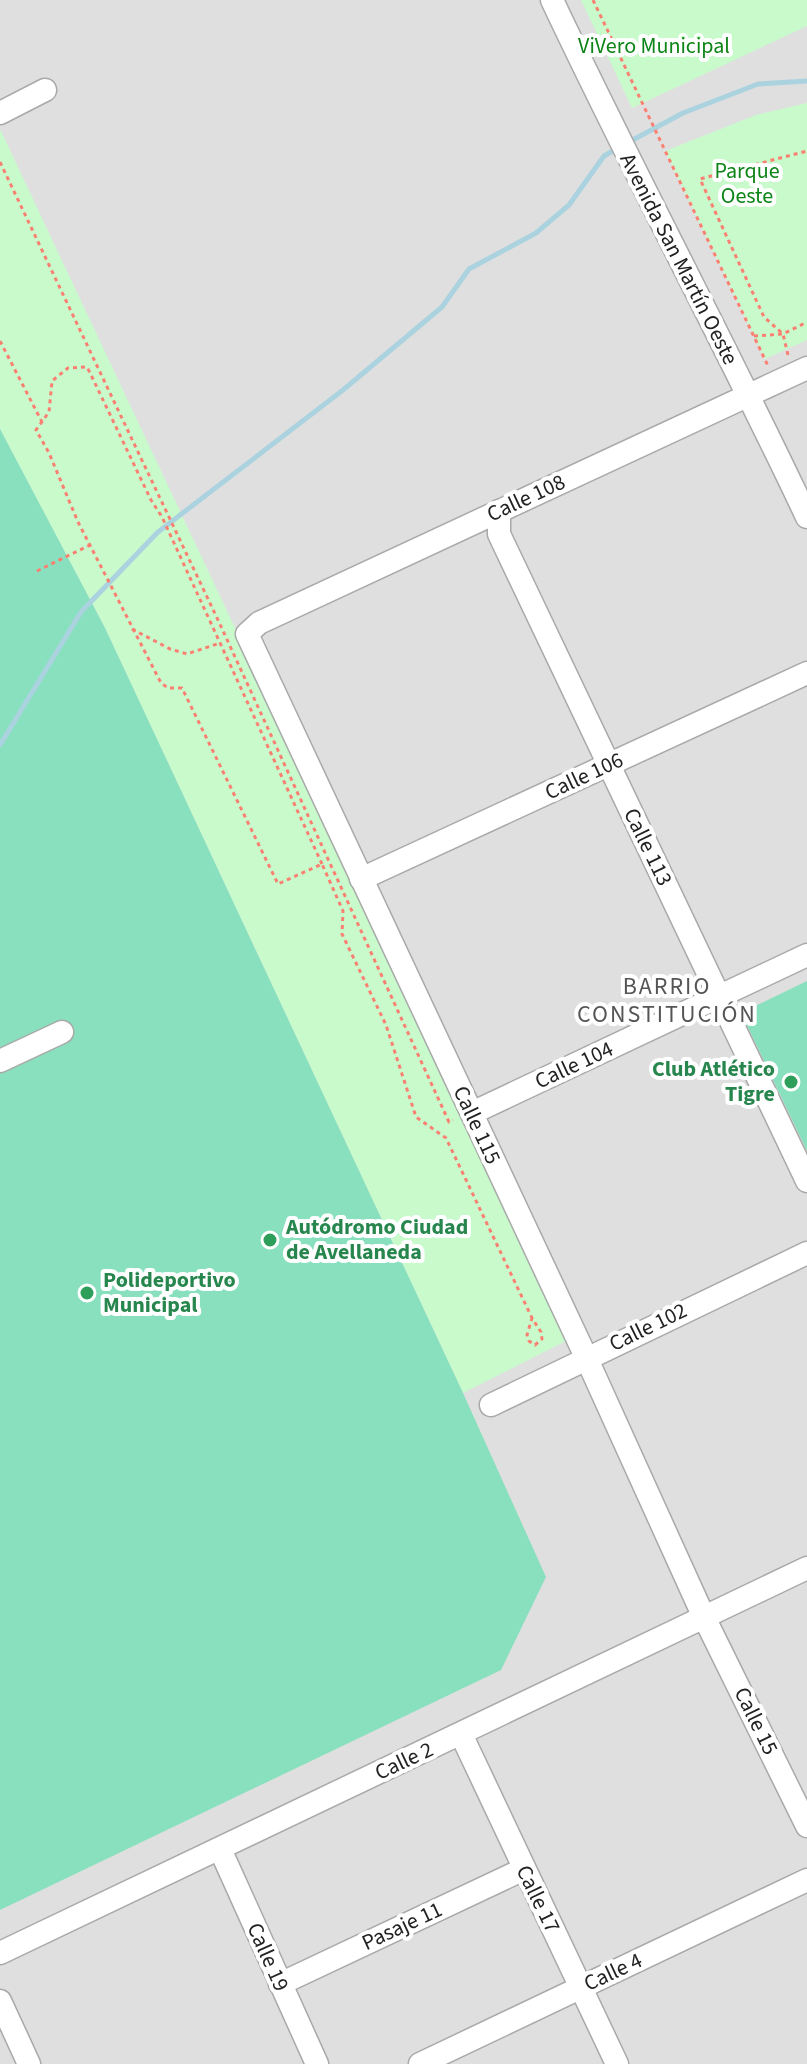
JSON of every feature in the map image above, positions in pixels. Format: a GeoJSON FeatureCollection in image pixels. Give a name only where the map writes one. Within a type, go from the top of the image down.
{"type":"FeatureCollection","features":[{"type":"Feature","properties":{"kind":"street","name":"Avenida San Martín Oeste"},"geometry":{"type":"LineString","coordinates":[[552,0],[609,122],[749,394],[807,517]]}},
{"type":"Feature","properties":{"kind":"street"},"geometry":{"type":"LineString","coordinates":[[0,113],[45,90]]}},
{"type":"Feature","properties":{"kind":"street","name":"Calle 108"},"geometry":{"type":"LineString","coordinates":[[247,634],[259,623],[792,375]]}},
{"type":"Feature","properties":{"kind":"street","name":"Calle 113"},"geometry":{"type":"LineString","coordinates":[[499,511],[499,534],[807,1181]]}},
{"type":"Feature","properties":{"kind":"street","name":"Calle 115"},"geometry":{"type":"LineString","coordinates":[[247,634],[586,1357],[704,1617]]}},
{"type":"Feature","properties":{"kind":"street","name":"Calle 106"},"geometry":{"type":"LineString","coordinates":[[361,879],[807,673]]}},
{"type":"Feature","properties":{"kind":"street","name":"Calle 104"},"geometry":{"type":"LineString","coordinates":[[472,1113],[807,955]]}},
{"type":"Feature","properties":{"kind":"street"},"geometry":{"type":"LineString","coordinates":[[0,1061],[62,1032]]}},
{"type":"Feature","properties":{"kind":"street","name":"Calle 102"},"geometry":{"type":"LineString","coordinates":[[491,1405],[807,1253]]}},
{"type":"Feature","properties":{"kind":"street","name":"Calle 2"},"geometry":{"type":"LineString","coordinates":[[0,1953],[807,1568]]}},
{"type":"Feature","properties":{"kind":"street","name":"Calle 15"},"geometry":{"type":"LineString","coordinates":[[704,1617],[807,1826]]}},
{"type":"Feature","properties":{"kind":"street","name":"Calle 17"},"geometry":{"type":"LineString","coordinates":[[461,1734],[617,2064]]}},
{"type":"Feature","properties":{"kind":"street","name":"Calle 19"},"geometry":{"type":"LineString","coordinates":[[220,1849],[317,2064]]}},
{"type":"Feature","properties":{"kind":"street","name":"Pasaje 11"},"geometry":{"type":"LineString","coordinates":[[280,1984],[524,1869]]}},
{"type":"Feature","properties":{"kind":"street","name":"Calle 4"},"geometry":{"type":"LineString","coordinates":[[420,2064],[807,1880]]}},
{"type":"Feature","properties":{"kind":"street"},"geometry":{"type":"LineString","coordinates":[[0,2001],[29,2064]]}},
{"type":"Feature","properties":{"kind":"path"},"geometry":{"type":"LineString","coordinates":[[593,0],[754,336],[792,375]]}},
{"type":"Feature","properties":{"kind":"path"},"geometry":{"type":"LineString","coordinates":[[792,375],[783,334],[764,317],[700,179],[807,151]]}},
{"type":"Feature","properties":{"kind":"path"},"geometry":{"type":"LineString","coordinates":[[0,162],[169,515],[449,1122],[472,1113]]}},
{"type":"Feature","properties":{"kind":"path"},"geometry":{"type":"LineString","coordinates":[[754,336],[783,334],[807,322]]}},
{"type":"Feature","properties":{"kind":"path"},"geometry":{"type":"LineString","coordinates":[[0,341],[42,422]]}},
{"type":"Feature","properties":{"kind":"path"},"geometry":{"type":"LineString","coordinates":[[322,864],[278,884],[182,688],[168,688],[161,683],[132,629],[36,430],[49,412],[52,381],[68,368],[87,367],[170,533],[322,864],[343,911],[342,934],[386,1025],[416,1117],[446,1138],[541,1332],[542,1339],[535,1345],[527,1335],[532,1318]]}},
{"type":"Feature","properties":{"kind":"path"},"geometry":{"type":"LineString","coordinates":[[37,571],[90,545]]}},
{"type":"Feature","properties":{"kind":"path"},"geometry":{"type":"LineString","coordinates":[[132,629],[170,649],[187,654],[220,643]]}},
{"type":"Feature","properties":{"kind":"shaded area"},"geometry":{"type":"Polygon","coordinates":[[[0,0],[807,0],[807,2064],[0,2064],[0,0]]]}},
{"type":"Feature","properties":{"kind":"green space","name":"ViVero Municipal"},"geometry":{"type":"Polygon","coordinates":[[[581,0],[807,0],[807,26],[632,108],[581,0]]]}},
{"type":"Feature","properties":{"kind":"green space","name":"Parque Oeste"},"geometry":{"type":"Polygon","coordinates":[[[807,103],[807,340],[765,359],[665,151],[756,115],[807,103]]]}},
{"type":"Feature","properties":{"kind":"green space"},"geometry":{"type":"Polygon","coordinates":[[[0,129],[570,1339],[463,1393],[105,628],[0,429],[0,129]]]}},
{"type":"Feature","properties":{"kind":"green space","name":"Autódromo Ciudad de Avellaneda"},"geometry":{"type":"Polygon","coordinates":[[[0,429],[105,628],[546,1577],[501,1670],[0,1910],[0,429]]]}},
{"type":"Feature","properties":{"kind":"green space","name":"Club Atlético Tigre"},"geometry":{"type":"Polygon","coordinates":[[[807,981],[807,1151],[741,1013],[807,981]]]}},
{"type":"Feature","properties":{"kind":"waterway"},"geometry":{"type":"LineString","coordinates":[[629,142],[683,113],[758,84],[807,81]]}},
{"type":"Feature","properties":{"kind":"waterway"},"geometry":{"type":"LineString","coordinates":[[0,745],[81,612],[158,532],[343,390],[442,307],[469,269],[536,233],[569,205],[604,156],[616,149]]}},
{"type":"Feature","properties":{"kind":"place","name":"Club Atlético Tigre"},"geometry":{"type":"Point","coordinates":[791,1082]}},
{"type":"Feature","properties":{"kind":"place","name":"Autódromo Ciudad de Avellaneda"},"geometry":{"type":"Point","coordinates":[270,1240]}},
{"type":"Feature","properties":{"kind":"place","name":"Polideportivo Municipal"},"geometry":{"type":"Point","coordinates":[87,1293]}},
{"type":"Feature","properties":{"kind":"district","name":"BARRIO CONSTITUCIÓN"},"geometry":{"type":"Point","coordinates":[667,1000]}}]}
